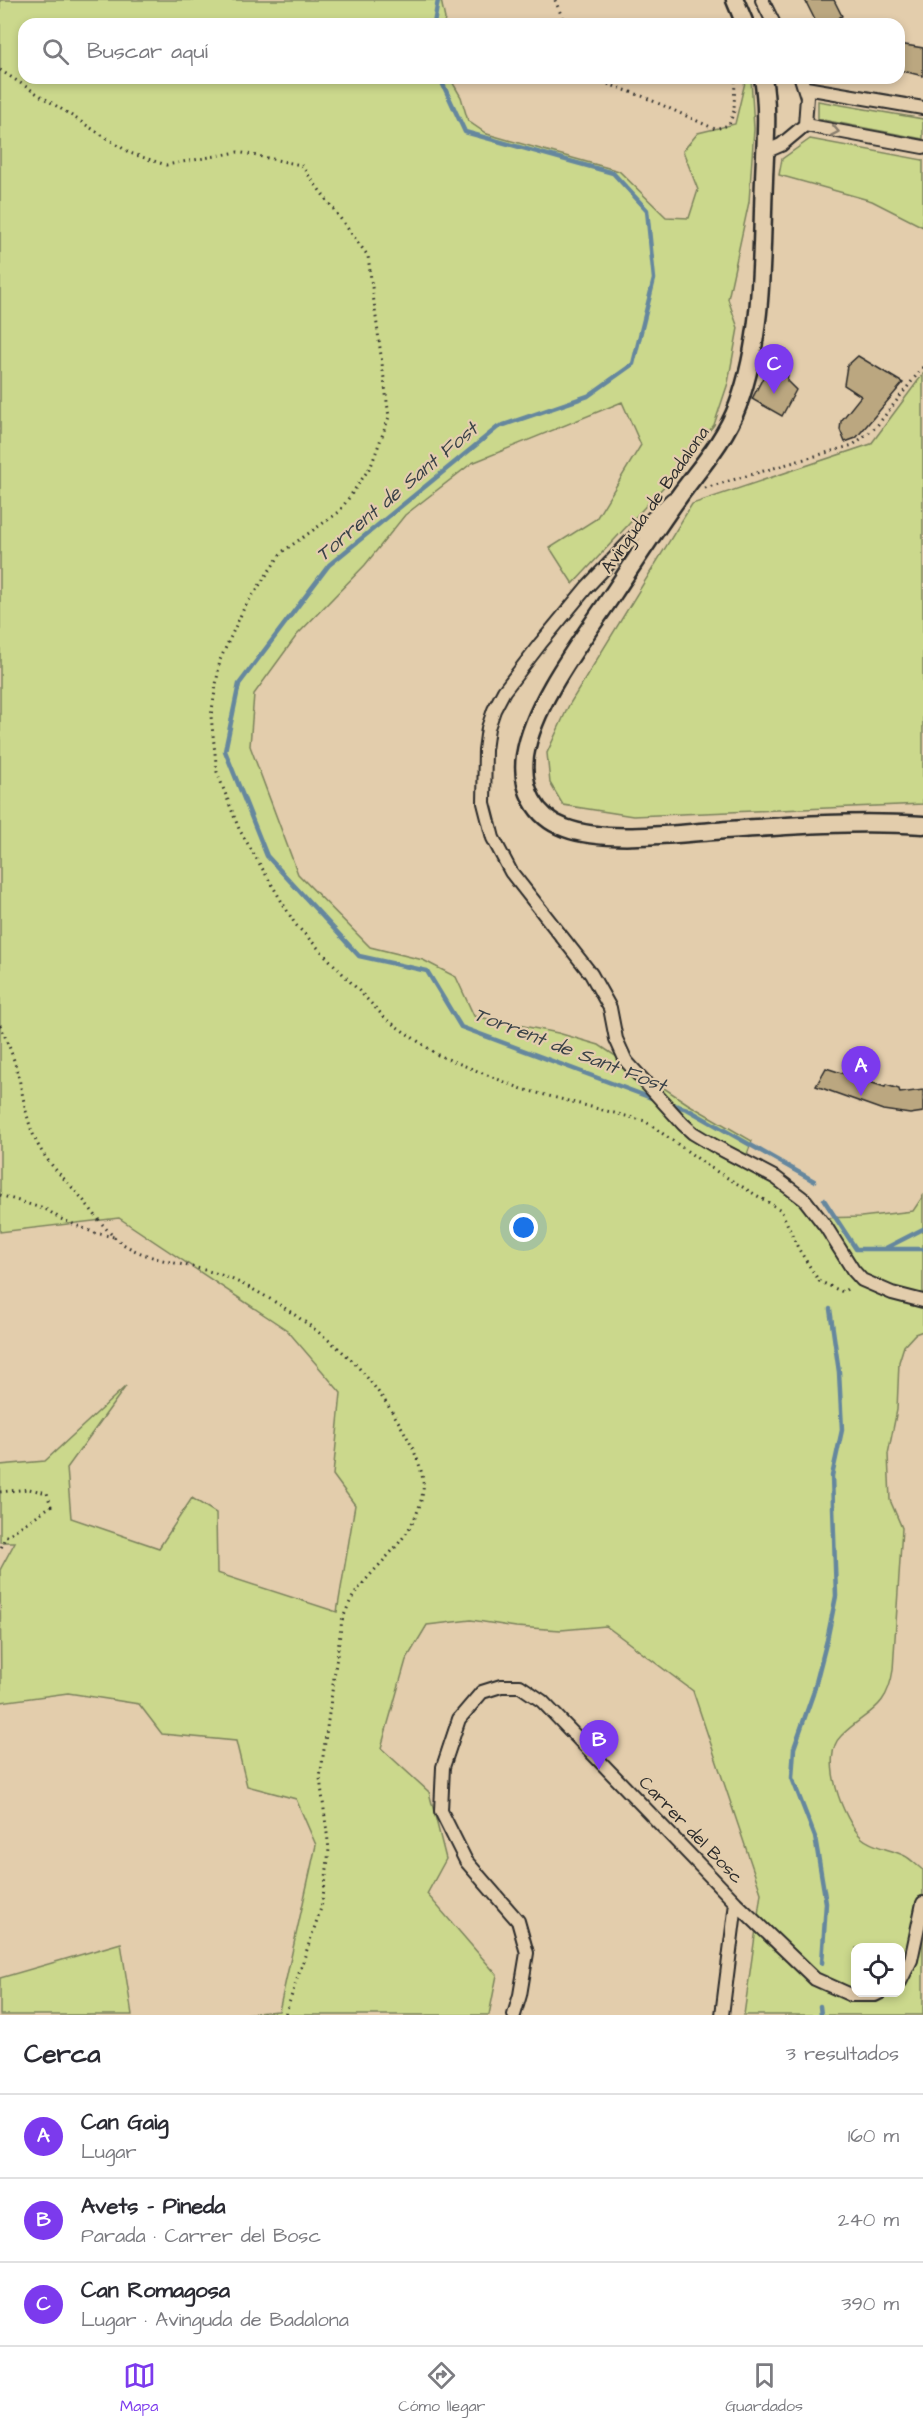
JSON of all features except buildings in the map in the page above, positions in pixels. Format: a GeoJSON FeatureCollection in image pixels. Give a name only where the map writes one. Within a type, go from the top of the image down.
{"type":"FeatureCollection","features":[{"type":"Feature","properties":{"kind":"street"},"geometry":{"type":"LineString","coordinates":[[735,0],[742,18]]}},
{"type":"Feature","properties":{"kind":"street"},"geometry":{"type":"LineString","coordinates":[[762,0],[771,18]]}},
{"type":"Feature","properties":{"kind":"street","name":"Avinguda de Badalona"},"geometry":{"type":"LineString","coordinates":[[764,84],[766,96],[765,152],[756,318],[745,383],[729,426],[717,447],[681,494],[572,655],[536,721],[525,754],[524,766],[530,798],[540,814],[566,829],[609,835],[680,834],[839,824],[923,825]]}},
{"type":"Feature","properties":{"kind":"street"},"geometry":{"type":"LineString","coordinates":[[765,152],[781,145],[805,125],[808,108],[804,84]]}},
{"type":"Feature","properties":{"kind":"street"},"geometry":{"type":"LineString","coordinates":[[809,84],[923,108]]}},
{"type":"Feature","properties":{"kind":"street"},"geometry":{"type":"LineString","coordinates":[[805,125],[923,147]]}},
{"type":"Feature","properties":{"kind":"street"},"geometry":{"type":"LineString","coordinates":[[681,494],[660,509],[587,588],[540,644],[504,692],[488,728],[483,783],[487,819],[500,854],[511,872],[601,990],[610,1008],[616,1039],[626,1061],[693,1132],[776,1178],[805,1200],[862,1281],[892,1293],[923,1301]]}},
{"type":"Feature","properties":{"kind":"street","name":"Carrer del Bosc"},"geometry":{"type":"LineString","coordinates":[[514,2015],[527,1953],[518,1922],[466,1861],[441,1811],[443,1767],[459,1719],[482,1692],[501,1686],[520,1686],[542,1701],[736,1903],[815,1979],[851,1995]]}},
{"type":"Feature","properties":{"kind":"street"},"geometry":{"type":"LineString","coordinates":[[722,2015],[736,1903]]}},
{"type":"Feature","properties":{"kind":"street"},"geometry":{"type":"LineString","coordinates":[[905,1973],[911,1960],[923,1903]]}},
{"type":"Feature","properties":{"kind":"path"},"geometry":{"type":"LineString","coordinates":[[555,0],[562,18]]}},
{"type":"Feature","properties":{"kind":"path"},"geometry":{"type":"LineString","coordinates":[[0,70],[18,82]]}},
{"type":"Feature","properties":{"kind":"path"},"geometry":{"type":"LineString","coordinates":[[22,84],[129,153],[166,165],[238,152],[301,165],[368,256],[388,417],[371,466],[339,512],[282,552],[244,608],[220,660],[211,716],[217,772],[239,829],[295,924],[387,1020],[438,1055],[522,1089],[645,1121],[711,1168],[781,1210],[798,1248],[819,1281],[843,1292],[862,1281]]}},
{"type":"Feature","properties":{"kind":"path"},"geometry":{"type":"LineString","coordinates":[[608,84],[642,96],[715,129],[729,125],[734,111],[735,84]]}},
{"type":"Feature","properties":{"kind":"path"},"geometry":{"type":"LineString","coordinates":[[681,494],[853,445],[876,427],[923,367]]}},
{"type":"Feature","properties":{"kind":"path"},"geometry":{"type":"LineString","coordinates":[[0,1024],[15,1065],[29,1123],[37,1142],[51,1165],[116,1238],[138,1253],[210,1270],[261,1294],[345,1354],[374,1388],[402,1430],[416,1452],[423,1475],[420,1502],[410,1526],[396,1549],[353,1595],[342,1620],[320,1778],[329,1849],[326,1878],[321,1908],[285,2015]]}},
{"type":"Feature","properties":{"kind":"path"},"geometry":{"type":"LineString","coordinates":[[0,1195],[47,1210],[61,1220],[94,1233],[116,1238]]}},
{"type":"Feature","properties":{"kind":"path"},"geometry":{"type":"LineString","coordinates":[[0,1492],[29,1489],[47,1493],[51,1506],[5,1537],[0,1551]]}},
{"type":"Feature","properties":{"kind":"green space"},"geometry":{"type":"Polygon","coordinates":[[[0,0],[441,0],[445,18],[18,18],[18,84],[453,84],[461,97],[468,121],[487,134],[619,171],[666,217],[689,218],[698,190],[683,151],[698,133],[735,124],[745,84],[751,84],[754,129],[749,202],[728,299],[738,328],[728,383],[714,425],[670,480],[573,584],[550,548],[596,519],[641,445],[622,402],[472,463],[405,515],[365,565],[297,635],[254,694],[250,746],[298,874],[370,947],[423,960],[456,977],[474,1016],[558,1033],[599,1045],[688,1104],[752,1141],[746,1157],[814,1218],[861,1217],[913,1211],[923,1196],[923,1331],[915,1334],[904,1346],[899,1362],[897,1410],[888,1454],[890,1500],[902,1528],[893,1670],[890,1684],[881,1702],[841,1736],[832,1758],[836,1788],[841,1803],[862,1838],[905,1856],[923,1870],[923,2015],[744,2015],[761,1893],[693,1691],[606,1626],[561,1630],[516,1627],[471,1620],[427,1625],[406,1660],[381,1748],[429,1792],[446,1859],[427,1894],[497,1975],[489,2015],[231,2015],[279,2011],[316,1845],[296,1799],[247,1786],[236,1741],[162,1734],[139,1704],[68,1693],[1,1702],[0,1570],[15,1542],[0,1542],[0,1465],[45,1461],[126,1386],[67,1468],[71,1518],[159,1548],[192,1498],[216,1513],[217,1573],[337,1612],[355,1505],[333,1475],[341,1393],[287,1330],[119,1218],[0,1232],[0,0]]]}},
{"type":"Feature","properties":{"kind":"green space"},"geometry":{"type":"Polygon","coordinates":[[[818,101],[923,119],[923,139],[818,119],[818,101]]]}},
{"type":"Feature","properties":{"kind":"green space"},"geometry":{"type":"Polygon","coordinates":[[[810,139],[923,160],[923,227],[872,201],[779,175],[782,159],[810,139]]]}},
{"type":"Feature","properties":{"kind":"green space"},"geometry":{"type":"Polygon","coordinates":[[[923,374],[923,804],[633,816],[563,805],[550,783],[547,753],[569,705],[692,504],[871,444],[923,374]]]}},
{"type":"Feature","properties":{"kind":"green space"},"geometry":{"type":"Polygon","coordinates":[[[121,1943],[132,2015],[0,2015],[0,1978],[121,1943]]]}},
{"type":"Feature","properties":{"kind":"waterway","name":"Torrent de Sant Fost"},"geometry":{"type":"LineString","coordinates":[[435,18],[438,0]]}},
{"type":"Feature","properties":{"kind":"waterway","name":"Torrent de Sant Fost"},"geometry":{"type":"LineString","coordinates":[[443,84],[465,132],[613,173],[647,210],[654,279],[633,364],[588,396],[498,427],[329,565],[239,684],[225,751],[267,856],[359,956],[427,971],[461,1027],[654,1099]]}},
{"type":"Feature","properties":{"kind":"waterway","name":"Torrent de Sant Fost"},"geometry":{"type":"LineString","coordinates":[[671,1104],[687,1109],[814,1181]]}},
{"type":"Feature","properties":{"kind":"waterway","name":"Torrent de Sant Fost"},"geometry":{"type":"LineString","coordinates":[[824,1200],[856,1249],[923,1249]]}},
{"type":"Feature","properties":{"kind":"waterway"},"geometry":{"type":"LineString","coordinates":[[884,1249],[923,1229]]}},
{"type":"Feature","properties":{"kind":"waterway"},"geometry":{"type":"LineString","coordinates":[[822,1963],[826,1903],[815,1837],[792,1778],[794,1748],[813,1694],[836,1596],[832,1476],[842,1430],[839,1372],[830,1309]]}},
{"type":"Feature","properties":{"kind":"waterway"},"geometry":{"type":"LineString","coordinates":[[820,2006],[821,2015]]}},
{"type":"Feature","properties":{"kind":"place","name":"Can Romagosa"},"geometry":{"type":"Point","coordinates":[774,394]}},
{"type":"Feature","properties":{"kind":"place","name":"Can Gaig"},"geometry":{"type":"Point","coordinates":[861,1096]}},
{"type":"Feature","properties":{"kind":"place","name":"Avets - Pineda"},"geometry":{"type":"Point","coordinates":[599,1770]}}]}
